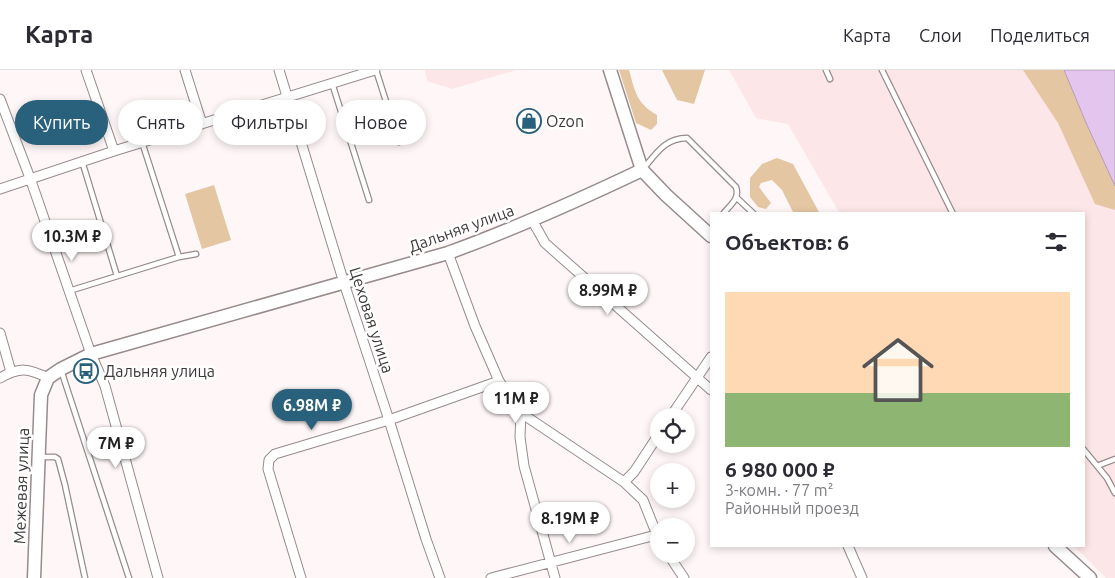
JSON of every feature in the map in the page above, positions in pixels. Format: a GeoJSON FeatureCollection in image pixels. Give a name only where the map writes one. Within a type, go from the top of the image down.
{"type":"FeatureCollection","features":[{"type":"Feature","properties":{"kind":"street"},"geometry":{"type":"LineString","coordinates":[[86,70],[114,150]]}},
{"type":"Feature","properties":{"kind":"street"},"geometry":{"type":"LineString","coordinates":[[185,70],[194,100]]}},
{"type":"Feature","properties":{"kind":"street","name":"Цеховая улица"},"geometry":{"type":"LineString","coordinates":[[279,70],[344,283],[440,578]]}},
{"type":"Feature","properties":{"kind":"street"},"geometry":{"type":"LineString","coordinates":[[203,124],[376,70]]}},
{"type":"Feature","properties":{"kind":"street"},"geometry":{"type":"LineString","coordinates":[[610,70],[642,170],[666,195],[710,232]]}},
{"type":"Feature","properties":{"kind":"street"},"geometry":{"type":"LineString","coordinates":[[0,100],[30,178],[91,354],[105,386],[158,578]]}},
{"type":"Feature","properties":{"kind":"street"},"geometry":{"type":"LineString","coordinates":[[0,189],[132,145]]}},
{"type":"Feature","properties":{"kind":"street","name":"Дальняя улица"},"geometry":{"type":"LineString","coordinates":[[48,378],[60,369],[91,354],[448,253],[490,238],[642,170]]}},
{"type":"Feature","properties":{"kind":"street"},"geometry":{"type":"LineString","coordinates":[[532,220],[546,244],[710,389]]}},
{"type":"Feature","properties":{"kind":"street"},"geometry":{"type":"LineString","coordinates":[[448,253],[475,326],[499,382],[521,413],[624,482],[643,500],[650,518]]}},
{"type":"Feature","properties":{"kind":"street"},"geometry":{"type":"LineString","coordinates":[[0,333],[11,372]]}},
{"type":"Feature","properties":{"kind":"street"},"geometry":{"type":"LineString","coordinates":[[676,408],[710,358]]}},
{"type":"Feature","properties":{"kind":"street"},"geometry":{"type":"LineString","coordinates":[[0,378],[22,369],[33,370],[48,378]]}},
{"type":"Feature","properties":{"kind":"street","name":"Межевая улица"},"geometry":{"type":"LineString","coordinates":[[34,578],[41,395],[48,378]]}},
{"type":"Feature","properties":{"kind":"street"},"geometry":{"type":"LineString","coordinates":[[302,578],[268,468],[269,460],[276,454],[389,420],[499,382]]}},
{"type":"Feature","properties":{"kind":"street"},"geometry":{"type":"LineString","coordinates":[[521,413],[520,437],[524,466],[555,578]]}},
{"type":"Feature","properties":{"kind":"street"},"geometry":{"type":"LineString","coordinates":[[624,482],[634,472],[650,448]]}},
{"type":"Feature","properties":{"kind":"street"},"geometry":{"type":"LineString","coordinates":[[490,578],[650,539]]}},
{"type":"Feature","properties":{"kind":"street"},"geometry":{"type":"LineString","coordinates":[[848,547],[862,578]]}},
{"type":"Feature","properties":{"kind":"street"},"geometry":{"type":"LineString","coordinates":[[1056,547],[1090,578]]}},
{"type":"Feature","properties":{"kind":"street"},"geometry":{"type":"LineString","coordinates":[[674,563],[684,578]]}},
{"type":"Feature","properties":{"kind":"lane"},"geometry":{"type":"LineString","coordinates":[[376,70],[386,100]]}},
{"type":"Feature","properties":{"kind":"lane"},"geometry":{"type":"LineString","coordinates":[[826,70],[830,79]]}},
{"type":"Feature","properties":{"kind":"lane"},"geometry":{"type":"LineString","coordinates":[[882,70],[951,212]]}},
{"type":"Feature","properties":{"kind":"lane"},"geometry":{"type":"LineString","coordinates":[[332,83],[370,200]]}},
{"type":"Feature","properties":{"kind":"lane"},"geometry":{"type":"LineString","coordinates":[[642,170],[663,147],[676,138],[687,138],[736,187],[738,192],[737,198],[725,212]]}},
{"type":"Feature","properties":{"kind":"lane"},"geometry":{"type":"LineString","coordinates":[[143,145],[179,257]]}},
{"type":"Feature","properties":{"kind":"lane"},"geometry":{"type":"LineString","coordinates":[[82,161],[117,276]]}},
{"type":"Feature","properties":{"kind":"lane"},"geometry":{"type":"LineString","coordinates":[[737,198],[752,212]]}},
{"type":"Feature","properties":{"kind":"lane"},"geometry":{"type":"LineString","coordinates":[[69,291],[179,257],[196,254]]}},
{"type":"Feature","properties":{"kind":"lane"},"geometry":{"type":"LineString","coordinates":[[60,369],[129,578]]}},
{"type":"Feature","properties":{"kind":"lane"},"geometry":{"type":"LineString","coordinates":[[1085,451],[1115,493]]}},
{"type":"Feature","properties":{"kind":"lane"},"geometry":{"type":"LineString","coordinates":[[38,457],[55,457],[58,459],[85,578]]}},
{"type":"Feature","properties":{"kind":"lane"},"geometry":{"type":"LineString","coordinates":[[1096,466],[1115,459]]}},
{"type":"Feature","properties":{"kind":"shaded area"},"geometry":{"type":"Polygon","coordinates":[[[425,70],[516,70],[452,89],[427,81],[425,70]]]}},
{"type":"Feature","properties":{"kind":"shaded area"},"geometry":{"type":"Polygon","coordinates":[[[619,70],[629,70],[640,101],[657,115],[657,124],[651,130],[636,123],[619,70]]]}},
{"type":"Feature","properties":{"kind":"shaded area"},"geometry":{"type":"Polygon","coordinates":[[[662,70],[705,70],[694,104],[677,100],[662,70]]]}},
{"type":"Feature","properties":{"kind":"shaded area"},"geometry":{"type":"Polygon","coordinates":[[[729,70],[1031,70],[1115,204],[1115,578],[1106,578],[1075,547],[1085,547],[1085,212],[839,212],[788,124],[756,118],[729,70]]]}},
{"type":"Feature","properties":{"kind":"shaded area"},"geometry":{"type":"Polygon","coordinates":[[[1023,70],[1064,70],[1115,186],[1115,210],[1095,204],[1058,123],[1023,70]]]}},
{"type":"Feature","properties":{"kind":"shaded area"},"geometry":{"type":"Polygon","coordinates":[[[1064,70],[1115,70],[1115,186],[1087,125],[1064,70]]]}},
{"type":"Feature","properties":{"kind":"shaded area"},"geometry":{"type":"Polygon","coordinates":[[[777,158],[793,164],[819,212],[793,212],[782,190],[772,180],[761,183],[759,187],[771,203],[766,209],[758,207],[750,197],[750,178],[762,164],[777,158]]]}},
{"type":"Feature","properties":{"kind":"shaded area"},"geometry":{"type":"Polygon","coordinates":[[[214,185],[231,240],[202,249],[185,194],[214,185]]]}},
{"type":"Feature","properties":{"kind":"place","name":"Ozon"},"geometry":{"type":"Point","coordinates":[529,121]}},
{"type":"Feature","properties":{"kind":"place","name":"Дальняя улица"},"geometry":{"type":"Point","coordinates":[86,371]}}]}
